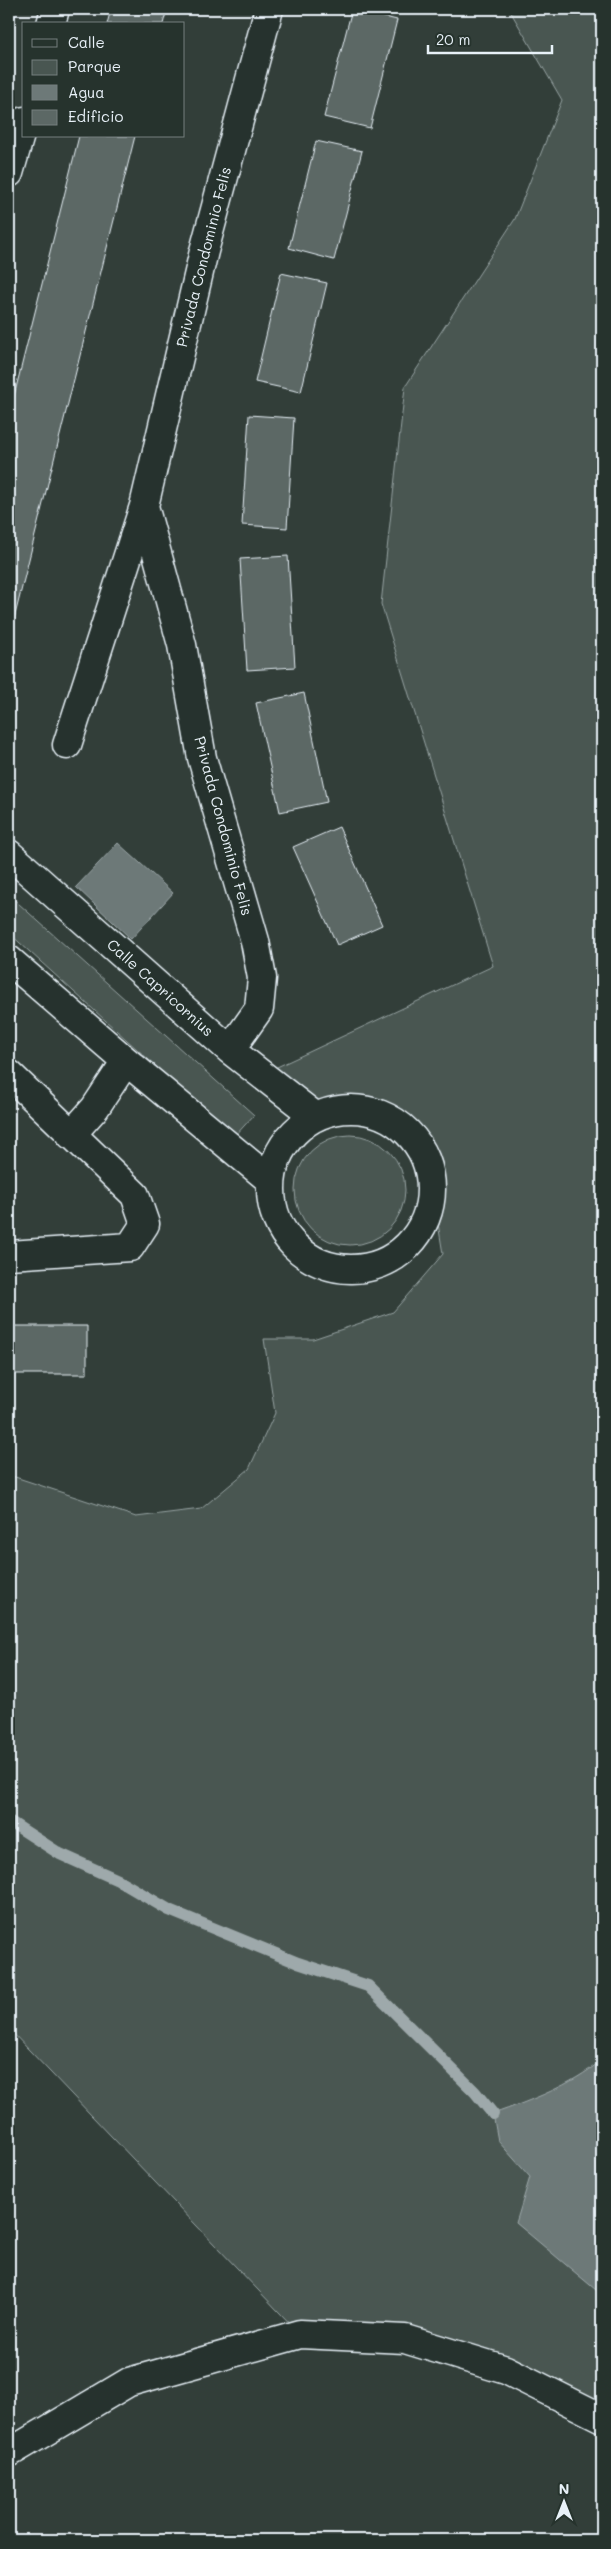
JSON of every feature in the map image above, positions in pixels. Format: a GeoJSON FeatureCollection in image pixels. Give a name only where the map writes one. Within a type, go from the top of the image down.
{"type":"FeatureCollection","features":[{"type":"Feature","properties":{"kind":"street"},"geometry":{"type":"LineString","coordinates":[[52,22],[56,9]]}},
{"type":"Feature","properties":{"kind":"street","name":"Privada Condominio Felis"},"geometry":{"type":"LineString","coordinates":[[67,745],[144,506],[204,251],[269,9]]}},
{"type":"Feature","properties":{"kind":"street"},"geometry":{"type":"LineString","coordinates":[[9,173],[22,128]]}},
{"type":"Feature","properties":{"kind":"street","name":"Privada Condominio Felis"},"geometry":{"type":"LineString","coordinates":[[144,506],[182,645],[202,758],[255,941],[262,978],[259,1009],[230,1050]]}},
{"type":"Feature","properties":{"kind":"street","name":"Calle Capricornius"},"geometry":{"type":"LineString","coordinates":[[9,854],[230,1050],[316,1117]]}},
{"type":"Feature","properties":{"kind":"street"},"geometry":{"type":"LineString","coordinates":[[9,960],[126,1061],[270,1180]]}},
{"type":"Feature","properties":{"kind":"street"},"geometry":{"type":"LineString","coordinates":[[71,1135],[95,1108],[126,1061]]}},
{"type":"Feature","properties":{"kind":"street"},"geometry":{"type":"LineString","coordinates":[[9,1074],[135,1195],[145,1224],[130,1247],[9,1255]]}},
{"type":"Feature","properties":{"kind":"street"},"geometry":{"type":"LineString","coordinates":[[348,1108],[368,1110],[394,1121],[415,1140],[429,1168],[431,1199],[422,1229],[401,1253],[373,1267],[341,1269],[311,1259],[287,1239],[273,1211],[270,1180],[280,1150],[298,1129],[328,1111],[348,1108]]}},
{"type":"Feature","properties":{"kind":"street"},"geometry":{"type":"LineString","coordinates":[[9,2453],[130,2382],[300,2334],[405,2339],[506,2370],[602,2418]]}},
{"type":"Feature","properties":{"kind":"green space"},"geometry":{"type":"Polygon","coordinates":[[[509,9],[602,9],[602,2423],[506,2370],[300,2334],[9,2029],[9,1475],[136,1517],[201,1509],[249,1469],[275,1413],[264,1339],[313,1339],[393,1312],[443,1254],[429,1168],[386,1116],[316,1117],[262,1074],[493,966],[381,604],[405,387],[515,219],[562,100],[509,9]]]}},
{"type":"Feature","properties":{"kind":"green space"},"geometry":{"type":"Polygon","coordinates":[[[9,895],[254,1115],[234,1137],[9,933],[9,895]]]}},
{"type":"Feature","properties":{"kind":"green space"},"geometry":{"type":"Polygon","coordinates":[[[350,1135],[371,1139],[389,1151],[401,1169],[405,1190],[401,1211],[389,1229],[371,1241],[350,1245],[329,1241],[311,1229],[299,1211],[295,1190],[299,1169],[311,1151],[329,1139],[350,1135]]]}},
{"type":"Feature","properties":{"kind":"water"},"geometry":{"type":"Polygon","coordinates":[[[118,843],[173,893],[131,939],[76,887],[118,843]]]}},
{"type":"Feature","properties":{"kind":"water"},"geometry":{"type":"Polygon","coordinates":[[[602,2060],[602,2295],[516,2223],[530,2177],[498,2141],[493,2114],[564,2085],[602,2060]]]}},
{"type":"Feature","properties":{"kind":"building"},"geometry":{"type":"Polygon","coordinates":[[[111,9],[167,9],[164,22],[108,22],[111,9]]]}},
{"type":"Feature","properties":{"kind":"building"},"geometry":{"type":"Polygon","coordinates":[[[352,9],[397,20],[370,128],[324,117],[352,9]]]}},
{"type":"Feature","properties":{"kind":"building"},"geometry":{"type":"Polygon","coordinates":[[[78,138],[134,138],[9,639],[9,416],[78,138]]]}},
{"type":"Feature","properties":{"kind":"building"},"geometry":{"type":"Polygon","coordinates":[[[316,141],[362,151],[334,260],[289,248],[316,141]]]}},
{"type":"Feature","properties":{"kind":"building"},"geometry":{"type":"Polygon","coordinates":[[[281,273],[327,283],[301,392],[255,382],[281,273]]]}},
{"type":"Feature","properties":{"kind":"building"},"geometry":{"type":"Polygon","coordinates":[[[249,415],[294,418],[287,528],[242,525],[249,415]]]}},
{"type":"Feature","properties":{"kind":"building"},"geometry":{"type":"Polygon","coordinates":[[[288,556],[295,667],[247,670],[240,559],[288,556]]]}},
{"type":"Feature","properties":{"kind":"building"},"geometry":{"type":"Polygon","coordinates":[[[304,693],[327,802],[280,812],[256,703],[304,693]]]}},
{"type":"Feature","properties":{"kind":"building"},"geometry":{"type":"Polygon","coordinates":[[[339,827],[382,925],[337,945],[293,847],[339,827]]]}},
{"type":"Feature","properties":{"kind":"building"},"geometry":{"type":"Polygon","coordinates":[[[9,1326],[87,1326],[87,1374],[9,1374],[9,1326]]]}},
{"type":"Feature","properties":{"kind":"waterway"},"geometry":{"type":"LineString","coordinates":[[9,1821],[60,1854],[118,1880],[169,1910],[298,1963],[368,1986],[475,2092],[493,2114]]}}]}
